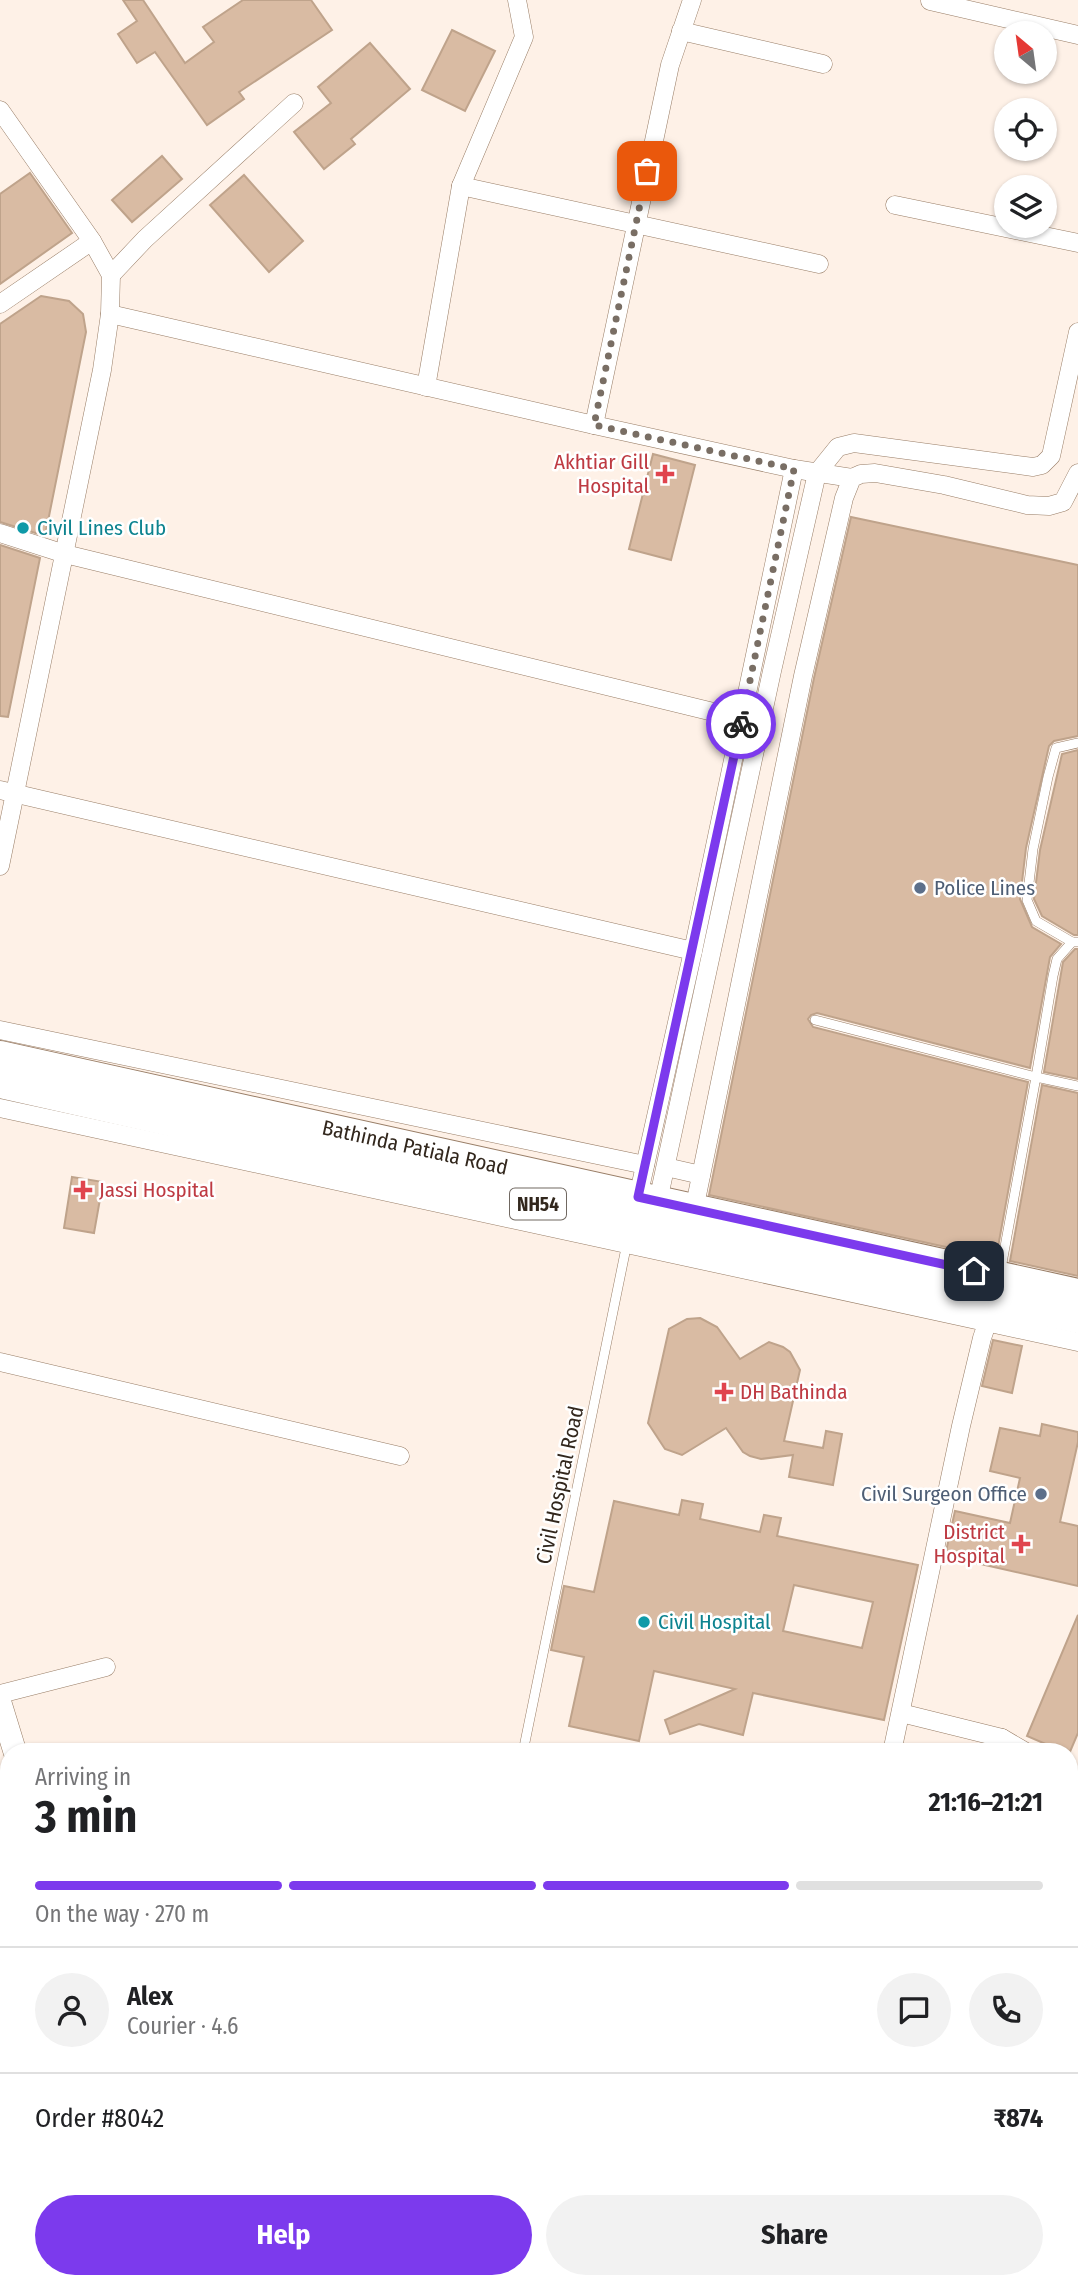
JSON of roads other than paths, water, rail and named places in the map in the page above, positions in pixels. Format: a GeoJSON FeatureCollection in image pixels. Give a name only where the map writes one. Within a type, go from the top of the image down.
{"type":"FeatureCollection","features":[{"type":"Feature","properties":{"kind":"highway","name":"Bathinda Patiala Road"},"geometry":{"type":"LineString","coordinates":[[0,1056],[638,1217],[694,1210],[994,1300],[1078,1294]]}},
{"type":"Feature","properties":{"kind":"highway","name":"NH54"},"geometry":{"type":"LineString","coordinates":[[0,1083],[638,1217],[1078,1318]]}},
{"type":"Feature","properties":{"kind":"street"},"geometry":{"type":"LineString","coordinates":[[426,387],[461,186],[524,37],[517,0]]}},
{"type":"Feature","properties":{"kind":"street"},"geometry":{"type":"LineString","coordinates":[[594,425],[670,65],[692,0]]}},
{"type":"Feature","properties":{"kind":"street"},"geometry":{"type":"LineString","coordinates":[[930,1],[1078,35]]}},
{"type":"Feature","properties":{"kind":"street"},"geometry":{"type":"LineString","coordinates":[[681,32],[823,64]]}},
{"type":"Feature","properties":{"kind":"street"},"geometry":{"type":"LineString","coordinates":[[111,275],[145,239],[294,103]]}},
{"type":"Feature","properties":{"kind":"street"},"geometry":{"type":"LineString","coordinates":[[0,110],[92,241],[111,275],[110,314],[103,370],[65,554],[8,792],[0,866]]}},
{"type":"Feature","properties":{"kind":"street"},"geometry":{"type":"LineString","coordinates":[[461,186],[819,264]]}},
{"type":"Feature","properties":{"kind":"street"},"geometry":{"type":"LineString","coordinates":[[895,205],[1078,243]]}},
{"type":"Feature","properties":{"kind":"street"},"geometry":{"type":"LineString","coordinates":[[0,304],[92,241]]}},
{"type":"Feature","properties":{"kind":"street"},"geometry":{"type":"LineString","coordinates":[[110,314],[817,473],[832,473],[852,478],[861,474],[876,474],[944,485],[1027,505],[1049,506],[1063,502],[1078,473]]}},
{"type":"Feature","properties":{"kind":"street"},"geometry":{"type":"LineString","coordinates":[[638,1217],[666,1167],[817,473],[838,447],[854,443],[1033,467],[1042,465],[1051,456],[1078,332]]}},
{"type":"Feature","properties":{"kind":"street"},"geometry":{"type":"LineString","coordinates":[[638,1217],[645,1165],[693,951],[794,469]]}},
{"type":"Feature","properties":{"kind":"street"},"geometry":{"type":"LineString","coordinates":[[694,1210],[803,676],[844,498],[852,478]]}},
{"type":"Feature","properties":{"kind":"street"},"geometry":{"type":"LineString","coordinates":[[0,533],[65,554],[742,719]]}},
{"type":"Feature","properties":{"kind":"street"},"geometry":{"type":"LineString","coordinates":[[8,792],[693,951]]}},
{"type":"Feature","properties":{"kind":"street"},"geometry":{"type":"LineString","coordinates":[[0,1030],[645,1165]]}},
{"type":"Feature","properties":{"kind":"street"},"geometry":{"type":"LineString","coordinates":[[0,1108],[638,1217]]}},
{"type":"Feature","properties":{"kind":"street"},"geometry":{"type":"LineString","coordinates":[[666,1167],[701,1175]]}},
{"type":"Feature","properties":{"kind":"street"},"geometry":{"type":"LineString","coordinates":[[894,1743],[961,1426],[994,1300],[1078,1342]]}},
{"type":"Feature","properties":{"kind":"street"},"geometry":{"type":"LineString","coordinates":[[0,1362],[400,1456]]}},
{"type":"Feature","properties":{"kind":"street"},"geometry":{"type":"LineString","coordinates":[[0,1694],[106,1667]]}},
{"type":"Feature","properties":{"kind":"street"},"geometry":{"type":"LineString","coordinates":[[0,1703],[12,1743]]}},
{"type":"Feature","properties":{"kind":"street"},"geometry":{"type":"LineString","coordinates":[[901,1713],[994,1743]]}},
{"type":"Feature","properties":{"kind":"lane"},"geometry":{"type":"LineString","coordinates":[[994,1300],[1053,976],[1057,959],[1075,942],[1036,921],[1027,900],[1033,849],[1056,748],[1078,743]]}},
{"type":"Feature","properties":{"kind":"lane"},"geometry":{"type":"LineString","coordinates":[[815,1020],[1078,1086]]}},
{"type":"Feature","properties":{"kind":"lane","name":"Civil Hospital Road"},"geometry":{"type":"LineString","coordinates":[[525,1743],[638,1217]]}},
{"type":"Feature","properties":{"kind":"place","name":"Akhtiar Gill Hospital"},"geometry":{"type":"Point","coordinates":[665,474]}},
{"type":"Feature","properties":{"kind":"place","name":"Civil Lines Club"},"geometry":{"type":"Point","coordinates":[23,528]}},
{"type":"Feature","properties":{"kind":"place","name":"Police Lines"},"geometry":{"type":"Point","coordinates":[920,888]}},
{"type":"Feature","properties":{"kind":"place","name":"Jassi Hospital"},"geometry":{"type":"Point","coordinates":[83,1190]}},
{"type":"Feature","properties":{"kind":"place","name":"DH Bathinda"},"geometry":{"type":"Point","coordinates":[724,1392]}},
{"type":"Feature","properties":{"kind":"place","name":"Civil Surgeon Office"},"geometry":{"type":"Point","coordinates":[1041,1494]}},
{"type":"Feature","properties":{"kind":"place","name":"District Hospital"},"geometry":{"type":"Point","coordinates":[1021,1544]}},
{"type":"Feature","properties":{"kind":"place","name":"Civil Hospital"},"geometry":{"type":"Point","coordinates":[644,1622]}}]}
